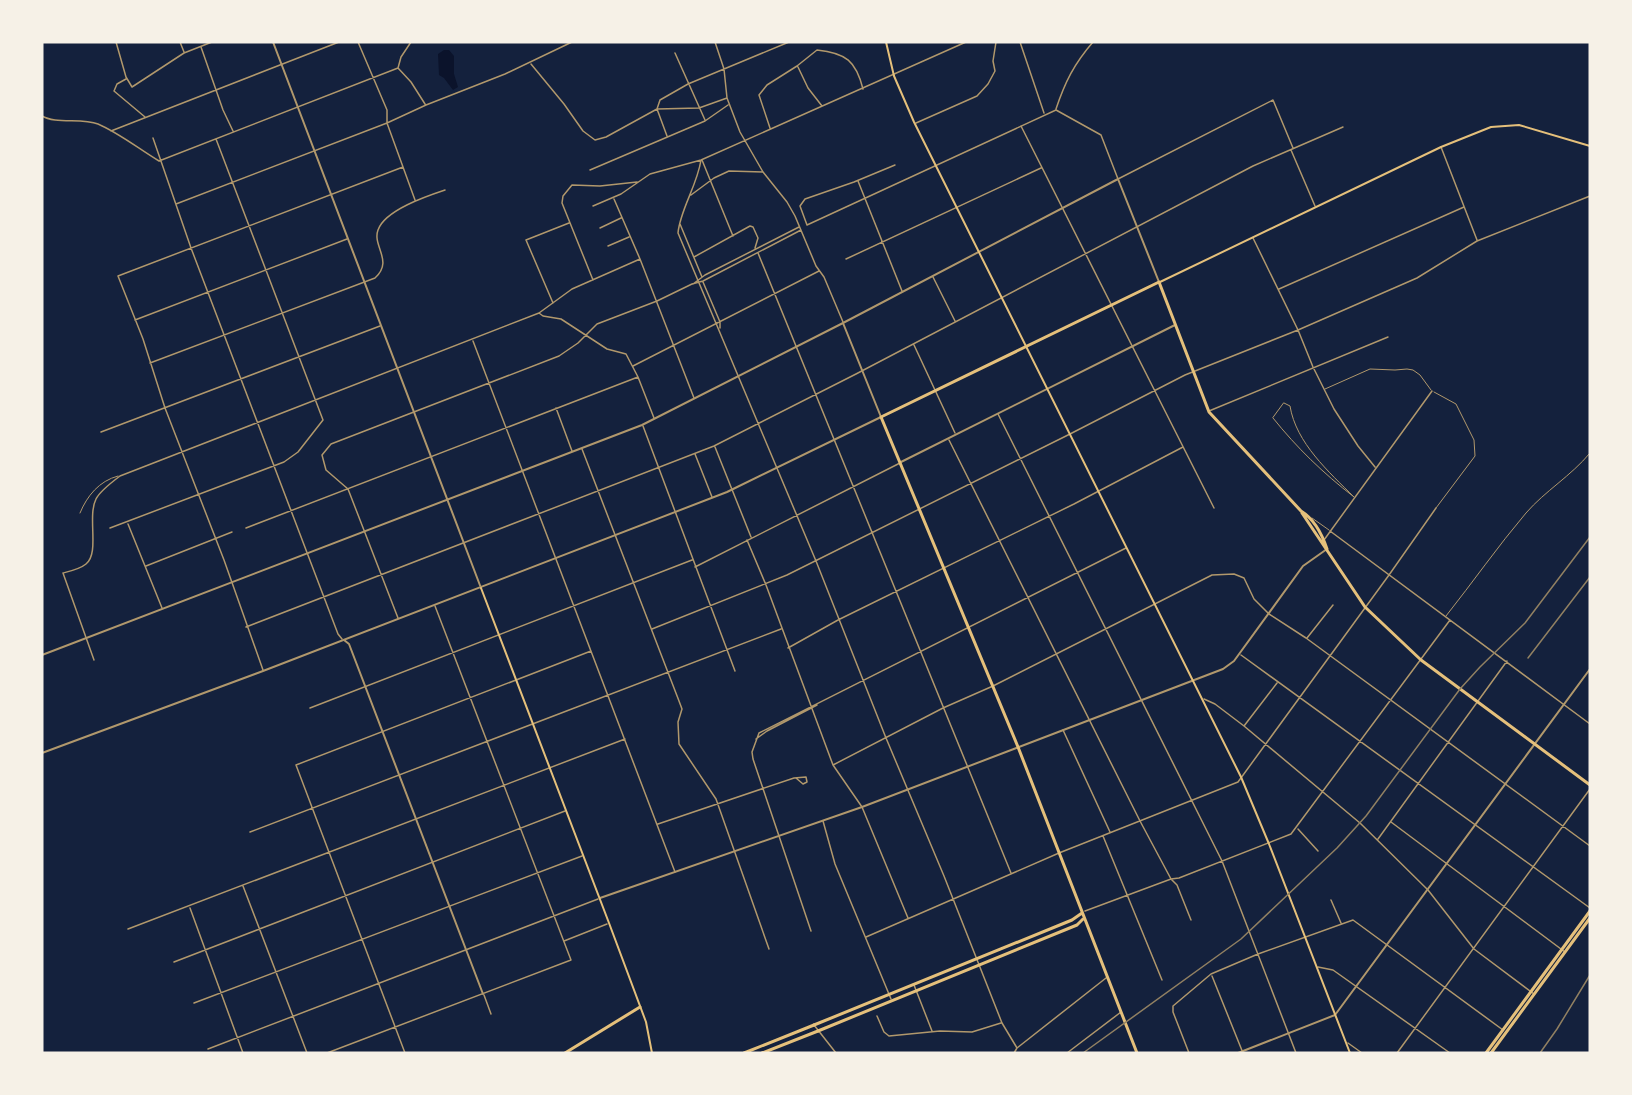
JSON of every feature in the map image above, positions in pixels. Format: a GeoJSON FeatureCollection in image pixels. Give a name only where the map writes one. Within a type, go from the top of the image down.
{"type":"FeatureCollection","features":[{"type":"Feature","properties":{"kind":"main road"},"geometry":{"type":"LineString","coordinates":[[886,42],[894,76],[915,123],[1241,777],[1350,1053]]}},
{"type":"Feature","properties":{"kind":"main road"},"geometry":{"type":"LineString","coordinates":[[1137,1053],[1018,747],[881,417],[1441,147],[1491,127],[1526,126],[1590,146]]}},
{"type":"Feature","properties":{"kind":"main road"},"geometry":{"type":"LineString","coordinates":[[1159,282],[1209,412],[1301,511],[1323,542]]}},
{"type":"Feature","properties":{"kind":"main road"},"geometry":{"type":"LineString","coordinates":[[1301,511],[1310,516],[1327,549],[1365,607],[1421,660],[1590,787]]}},
{"type":"Feature","properties":{"kind":"main road"},"geometry":{"type":"LineString","coordinates":[[481,588],[640,1007],[649,1034],[652,1053]]}},
{"type":"Feature","properties":{"kind":"main road"},"geometry":{"type":"LineString","coordinates":[[1564,951],[1590,909]]}},
{"type":"Feature","properties":{"kind":"main road"},"geometry":{"type":"LineString","coordinates":[[744,1053],[1083,915]]}},
{"type":"Feature","properties":{"kind":"main road"},"geometry":{"type":"LineString","coordinates":[[762,1053],[1077,925],[1083,915]]}},
{"type":"Feature","properties":{"kind":"main road"},"geometry":{"type":"LineString","coordinates":[[1491,1053],[1590,918]]}},
{"type":"Feature","properties":{"kind":"main road"},"geometry":{"type":"LineString","coordinates":[[565,1053],[640,1007]]}},
{"type":"Feature","properties":{"kind":"main road"},"geometry":{"type":"LineString","coordinates":[[1486,1053],[1505,1031]]}},
{"type":"Feature","properties":{"kind":"street"},"geometry":{"type":"LineString","coordinates":[[116,42],[126,78],[132,87],[184,53],[212,42]]}},
{"type":"Feature","properties":{"kind":"street"},"geometry":{"type":"LineString","coordinates":[[180,42],[184,53]]}},
{"type":"Feature","properties":{"kind":"street"},"geometry":{"type":"LineString","coordinates":[[273,42],[481,588]]}},
{"type":"Feature","properties":{"kind":"street"},"geometry":{"type":"LineString","coordinates":[[110,131],[339,42]]}},
{"type":"Feature","properties":{"kind":"street"},"geometry":{"type":"LineString","coordinates":[[358,42],[387,110],[387,123],[415,200]]}},
{"type":"Feature","properties":{"kind":"street"},"geometry":{"type":"LineString","coordinates":[[398,68],[401,57],[411,42]]}},
{"type":"Feature","properties":{"kind":"street"},"geometry":{"type":"LineString","coordinates":[[176,204],[387,123],[531,63],[572,42]]}},
{"type":"Feature","properties":{"kind":"street"},"geometry":{"type":"LineString","coordinates":[[42,753],[481,588],[732,490],[881,417],[843,323],[801,229],[787,202],[763,172],[732,112],[727,98],[724,69],[715,42]]}},
{"type":"Feature","properties":{"kind":"street"},"geometry":{"type":"LineString","coordinates":[[667,136],[657,109],[660,100],[688,84],[789,42]]}},
{"type":"Feature","properties":{"kind":"street"},"geometry":{"type":"LineString","coordinates":[[592,206],[613,198],[662,170],[690,165],[966,42]]}},
{"type":"Feature","properties":{"kind":"street"},"geometry":{"type":"LineString","coordinates":[[915,123],[977,96],[988,84],[995,71],[993,61],[996,42]]}},
{"type":"Feature","properties":{"kind":"street"},"geometry":{"type":"LineString","coordinates":[[1020,42],[1044,114]]}},
{"type":"Feature","properties":{"kind":"street"},"geometry":{"type":"LineString","coordinates":[[1056,110],[1066,79],[1093,42]]}},
{"type":"Feature","properties":{"kind":"street"},"geometry":{"type":"LineString","coordinates":[[201,47],[223,111],[234,132]]}},
{"type":"Feature","properties":{"kind":"street"},"geometry":{"type":"LineString","coordinates":[[770,129],[759,95],[767,85],[817,50],[834,52],[848,59],[858,71],[863,89]]}},
{"type":"Feature","properties":{"kind":"street"},"geometry":{"type":"LineString","coordinates":[[675,53],[705,121]]}},
{"type":"Feature","properties":{"kind":"street"},"geometry":{"type":"LineString","coordinates":[[531,63],[585,133],[596,140],[606,138],[657,109],[699,108],[727,98]]}},
{"type":"Feature","properties":{"kind":"street"},"geometry":{"type":"LineString","coordinates":[[797,66],[808,88],[823,107]]}},
{"type":"Feature","properties":{"kind":"street"},"geometry":{"type":"LineString","coordinates":[[159,161],[398,68]]}},
{"type":"Feature","properties":{"kind":"street"},"geometry":{"type":"LineString","coordinates":[[398,68],[411,82],[426,105]]}},
{"type":"Feature","properties":{"kind":"street"},"geometry":{"type":"LineString","coordinates":[[126,78],[117,84],[114,91],[146,117]]}},
{"type":"Feature","properties":{"kind":"street"},"geometry":{"type":"LineString","coordinates":[[42,655],[642,425],[1273,100],[1315,207]]}},
{"type":"Feature","properties":{"kind":"street"},"geometry":{"type":"LineString","coordinates":[[590,170],[705,121],[730,105]]}},
{"type":"Feature","properties":{"kind":"street"},"geometry":{"type":"LineString","coordinates":[[895,165],[805,199],[800,203],[800,208],[807,225],[1056,110],[1101,135],[1159,282]]}},
{"type":"Feature","properties":{"kind":"street"},"geometry":{"type":"LineString","coordinates":[[42,116],[46,119],[97,124],[159,161]]}},
{"type":"Feature","properties":{"kind":"street"},"geometry":{"type":"LineString","coordinates":[[1020,125],[1214,508]]}},
{"type":"Feature","properties":{"kind":"street"},"geometry":{"type":"LineString","coordinates":[[246,627],[714,446],[863,371],[1253,166],[1343,127]]}},
{"type":"Feature","properties":{"kind":"street"},"geometry":{"type":"LineString","coordinates":[[153,138],[159,161],[191,248],[338,634],[350,644],[490,1014]]}},
{"type":"Feature","properties":{"kind":"street"},"geometry":{"type":"LineString","coordinates":[[110,528],[128,523],[293,457],[323,420],[216,139]]}},
{"type":"Feature","properties":{"kind":"street"},"geometry":{"type":"LineString","coordinates":[[1441,147],[1477,241]]}},
{"type":"Feature","properties":{"kind":"street"},"geometry":{"type":"LineString","coordinates":[[701,160],[734,237]]}},
{"type":"Feature","properties":{"kind":"street"},"geometry":{"type":"LineString","coordinates":[[701,160],[698,179],[678,233],[816,561],[1002,1023],[1017,1048]]}},
{"type":"Feature","properties":{"kind":"street"},"geometry":{"type":"LineString","coordinates":[[846,259],[1042,167]]}},
{"type":"Feature","properties":{"kind":"street"},"geometry":{"type":"LineString","coordinates":[[263,671],[118,276],[402,168]]}},
{"type":"Feature","properties":{"kind":"street"},"geometry":{"type":"LineString","coordinates":[[691,196],[711,180],[733,170],[750,173],[763,172]]}},
{"type":"Feature","properties":{"kind":"street"},"geometry":{"type":"LineString","coordinates":[[858,180],[903,291]]}},
{"type":"Feature","properties":{"kind":"street"},"geometry":{"type":"LineString","coordinates":[[593,279],[562,203],[563,196],[572,185],[600,186],[638,182]]}},
{"type":"Feature","properties":{"kind":"street"},"geometry":{"type":"LineString","coordinates":[[149,364],[377,276],[382,266],[378,231],[390,216],[415,200],[445,190]]}},
{"type":"Feature","properties":{"kind":"street"},"geometry":{"type":"LineString","coordinates":[[652,630],[766,585],[1193,372],[1298,330],[1417,278],[1477,241],[1590,196]]}},
{"type":"Feature","properties":{"kind":"street"},"geometry":{"type":"LineString","coordinates":[[613,198],[640,259],[694,399]]}},
{"type":"Feature","properties":{"kind":"street"},"geometry":{"type":"LineString","coordinates":[[1279,290],[1464,207]]}},
{"type":"Feature","properties":{"kind":"street"},"geometry":{"type":"LineString","coordinates":[[600,228],[622,218]]}},
{"type":"Feature","properties":{"kind":"street"},"geometry":{"type":"LineString","coordinates":[[554,304],[525,240],[570,222]]}},
{"type":"Feature","properties":{"kind":"street"},"geometry":{"type":"LineString","coordinates":[[680,224],[720,322],[720,329]]}},
{"type":"Feature","properties":{"kind":"street"},"geometry":{"type":"LineString","coordinates":[[693,257],[752,226],[758,238],[755,249]]}},
{"type":"Feature","properties":{"kind":"street"},"geometry":{"type":"LineString","coordinates":[[692,285],[697,280],[755,249],[801,229]]}},
{"type":"Feature","properties":{"kind":"street"},"geometry":{"type":"LineString","coordinates":[[398,619],[348,489],[326,470],[322,455],[331,444],[563,354],[578,344],[597,324],[698,284],[801,229]]}},
{"type":"Feature","properties":{"kind":"street"},"geometry":{"type":"LineString","coordinates":[[608,246],[630,237]]}},
{"type":"Feature","properties":{"kind":"street"},"geometry":{"type":"LineString","coordinates":[[1252,237],[1324,389],[1358,446],[1375,467]]}},
{"type":"Feature","properties":{"kind":"street"},"geometry":{"type":"LineString","coordinates":[[135,321],[348,239]]}},
{"type":"Feature","properties":{"kind":"street"},"geometry":{"type":"LineString","coordinates":[[758,253],[1011,874]]}},
{"type":"Feature","properties":{"kind":"street"},"geometry":{"type":"LineString","coordinates":[[94,660],[63,573],[82,567],[93,556],[94,505],[97,498],[120,476],[539,313],[572,289],[640,259]]}},
{"type":"Feature","properties":{"kind":"street"},"geometry":{"type":"LineString","coordinates":[[633,366],[819,271]]}},
{"type":"Feature","properties":{"kind":"street"},"geometry":{"type":"LineString","coordinates":[[932,276],[955,322]]}},
{"type":"Feature","properties":{"kind":"street"},"geometry":{"type":"LineString","coordinates":[[539,313],[543,316],[561,319],[607,350],[626,354],[638,377],[654,419]]}},
{"type":"Feature","properties":{"kind":"street"},"geometry":{"type":"LineString","coordinates":[[695,567],[1175,325]]}},
{"type":"Feature","properties":{"kind":"street"},"geometry":{"type":"LineString","coordinates":[[101,432],[381,326]]}},
{"type":"Feature","properties":{"kind":"street"},"geometry":{"type":"LineString","coordinates":[[1209,412],[1388,337]]}},
{"type":"Feature","properties":{"kind":"street"},"geometry":{"type":"LineString","coordinates":[[473,340],[675,872]]}},
{"type":"Feature","properties":{"kind":"street"},"geometry":{"type":"LineString","coordinates":[[913,344],[956,435]]}},
{"type":"Feature","properties":{"kind":"street"},"geometry":{"type":"LineString","coordinates":[[246,528],[638,377]]}},
{"type":"Feature","properties":{"kind":"street"},"geometry":{"type":"LineString","coordinates":[[1323,542],[1432,391]]}},
{"type":"Feature","properties":{"kind":"street"},"geometry":{"type":"LineString","coordinates":[[556,408],[572,452]]}},
{"type":"Feature","properties":{"kind":"street"},"geometry":{"type":"LineString","coordinates":[[998,414],[1222,861],[1296,1053]]}},
{"type":"Feature","properties":{"kind":"street"},"geometry":{"type":"LineString","coordinates":[[642,425],[735,671]]}},
{"type":"Feature","properties":{"kind":"street"},"geometry":{"type":"LineString","coordinates":[[948,439],[1140,821],[1171,879],[1177,885],[1191,920]]}},
{"type":"Feature","properties":{"kind":"street"},"geometry":{"type":"LineString","coordinates":[[714,446],[751,538]]}},
{"type":"Feature","properties":{"kind":"street"},"geometry":{"type":"LineString","coordinates":[[788,648],[838,620],[1099,492],[1183,447]]}},
{"type":"Feature","properties":{"kind":"street"},"geometry":{"type":"LineString","coordinates":[[582,448],[682,709],[678,722],[679,744],[705,780],[718,804],[769,949]]}},
{"type":"Feature","properties":{"kind":"street"},"geometry":{"type":"LineString","coordinates":[[695,454],[712,498]]}},
{"type":"Feature","properties":{"kind":"street"},"geometry":{"type":"LineString","coordinates":[[866,937],[1059,853],[1238,782],[1436,508]]}},
{"type":"Feature","properties":{"kind":"street"},"geometry":{"type":"LineString","coordinates":[[128,523],[163,609]]}},
{"type":"Feature","properties":{"kind":"street"},"geometry":{"type":"LineString","coordinates":[[1330,531],[1590,724]]}},
{"type":"Feature","properties":{"kind":"street"},"geometry":{"type":"LineString","coordinates":[[146,566],[232,532]]}},
{"type":"Feature","properties":{"kind":"street"},"geometry":{"type":"LineString","coordinates":[[747,540],[766,585],[832,765],[862,807],[908,919]]}},
{"type":"Feature","properties":{"kind":"street"},"geometry":{"type":"LineString","coordinates":[[811,931],[752,756],[755,740],[761,730],[1126,548]]}},
{"type":"Feature","properties":{"kind":"street"},"geometry":{"type":"LineString","coordinates":[[208,1049],[599,899],[862,807],[1223,669],[1239,654],[1303,567],[1327,549]]}},
{"type":"Feature","properties":{"kind":"street"},"geometry":{"type":"LineString","coordinates":[[310,708],[692,560]]}},
{"type":"Feature","properties":{"kind":"street"},"geometry":{"type":"LineString","coordinates":[[832,765],[1212,575],[1234,574],[1244,578],[1254,599],[1269,614],[1306,638],[1590,846]]}},
{"type":"Feature","properties":{"kind":"street"},"geometry":{"type":"LineString","coordinates":[[327,1053],[571,960],[435,605]]}},
{"type":"Feature","properties":{"kind":"street"},"geometry":{"type":"LineString","coordinates":[[1306,638],[1333,605]]}},
{"type":"Feature","properties":{"kind":"street"},"geometry":{"type":"LineString","coordinates":[[1083,915],[1127,895],[1179,878],[1291,834],[1450,620]]}},
{"type":"Feature","properties":{"kind":"street"},"geometry":{"type":"LineString","coordinates":[[250,832],[781,630]]}},
{"type":"Feature","properties":{"kind":"street"},"geometry":{"type":"LineString","coordinates":[[405,1053],[296,765],[591,651]]}},
{"type":"Feature","properties":{"kind":"street"},"geometry":{"type":"LineString","coordinates":[[1239,654],[1359,742],[1419,782],[1590,909]]}},
{"type":"Feature","properties":{"kind":"street"},"geometry":{"type":"LineString","coordinates":[[1377,840],[1507,661]]}},
{"type":"Feature","properties":{"kind":"street"},"geometry":{"type":"LineString","coordinates":[[1211,974],[1241,1052],[1335,1015],[1590,669]]}},
{"type":"Feature","properties":{"kind":"street"},"geometry":{"type":"LineString","coordinates":[[1244,726],[1278,682]]}},
{"type":"Feature","properties":{"kind":"street"},"geometry":{"type":"LineString","coordinates":[[1202,698],[1215,704],[1244,726],[1323,790],[1428,890],[1474,949],[1533,993]]}},
{"type":"Feature","properties":{"kind":"street"},"geometry":{"type":"LineString","coordinates":[[755,740],[819,703]]}},
{"type":"Feature","properties":{"kind":"street"},"geometry":{"type":"LineString","coordinates":[[1063,729],[1110,832]]}},
{"type":"Feature","properties":{"kind":"street"},"geometry":{"type":"LineString","coordinates":[[128,929],[626,739]]}},
{"type":"Feature","properties":{"kind":"street"},"geometry":{"type":"LineString","coordinates":[[658,824],[796,778]]}},
{"type":"Feature","properties":{"kind":"street"},"geometry":{"type":"LineString","coordinates":[[1397,1053],[1590,787]]}},
{"type":"Feature","properties":{"kind":"street"},"geometry":{"type":"LineString","coordinates":[[174,962],[565,811]]}},
{"type":"Feature","properties":{"kind":"street"},"geometry":{"type":"LineString","coordinates":[[823,820],[835,864],[892,1001]]}},
{"type":"Feature","properties":{"kind":"street"},"geometry":{"type":"LineString","coordinates":[[1390,821],[1564,951]]}},
{"type":"Feature","properties":{"kind":"street"},"geometry":{"type":"LineString","coordinates":[[1297,828],[1318,851]]}},
{"type":"Feature","properties":{"kind":"street"},"geometry":{"type":"LineString","coordinates":[[1103,836],[1162,980]]}},
{"type":"Feature","properties":{"kind":"street"},"geometry":{"type":"LineString","coordinates":[[194,1003],[583,856]]}},
{"type":"Feature","properties":{"kind":"street"},"geometry":{"type":"LineString","coordinates":[[243,885],[307,1053]]}},
{"type":"Feature","properties":{"kind":"street"},"geometry":{"type":"LineString","coordinates":[[1331,900],[1341,924]]}},
{"type":"Feature","properties":{"kind":"street"},"geometry":{"type":"LineString","coordinates":[[189,906],[243,1053]]}},
{"type":"Feature","properties":{"kind":"street"},"geometry":{"type":"LineString","coordinates":[[1189,1053],[1173,1012],[1173,1006],[1211,974],[1258,954],[1353,920],[1505,1031]]}},
{"type":"Feature","properties":{"kind":"street"},"geometry":{"type":"LineString","coordinates":[[564,941],[609,923]]}},
{"type":"Feature","properties":{"kind":"street"},"geometry":{"type":"LineString","coordinates":[[1316,966],[1333,970],[1450,1053]]}},
{"type":"Feature","properties":{"kind":"street"},"geometry":{"type":"LineString","coordinates":[[1014,1053],[1017,1048],[1107,978]]}},
{"type":"Feature","properties":{"kind":"street"},"geometry":{"type":"LineString","coordinates":[[914,984],[932,1032]]}},
{"type":"Feature","properties":{"kind":"street"},"geometry":{"type":"LineString","coordinates":[[1067,1053],[1120,1012]]}},
{"type":"Feature","properties":{"kind":"street"},"geometry":{"type":"LineString","coordinates":[[877,1017],[884,1032],[889,1036],[932,1032],[977,1032],[1002,1023]]}},
{"type":"Feature","properties":{"kind":"street"},"geometry":{"type":"LineString","coordinates":[[814,1025],[836,1053]]}},
{"type":"Feature","properties":{"kind":"street"},"geometry":{"type":"LineString","coordinates":[[1346,1042],[1362,1053]]}},
{"type":"Feature","properties":{"kind":"lane"},"geometry":{"type":"LineString","coordinates":[[1324,389],[1370,369],[1407,369],[1420,375],[1432,391],[1456,404],[1474,440],[1475,456],[1436,508]]}},
{"type":"Feature","properties":{"kind":"lane"},"geometry":{"type":"LineString","coordinates":[[1284,403],[1290,406],[1301,437],[1323,465],[1354,497],[1323,473],[1297,448],[1273,418],[1284,403]]}},
{"type":"Feature","properties":{"kind":"lane"},"geometry":{"type":"LineString","coordinates":[[1446,616],[1526,513],[1548,490],[1582,463],[1590,453]]}},
{"type":"Feature","properties":{"kind":"lane"},"geometry":{"type":"LineString","coordinates":[[80,513],[92,492],[107,480],[120,476]]}},
{"type":"Feature","properties":{"kind":"lane"},"geometry":{"type":"LineString","coordinates":[[1310,516],[1330,531]]}},
{"type":"Feature","properties":{"kind":"water"},"geometry":{"type":"Polygon","coordinates":[[[449,50],[454,56],[454,74],[458,87],[453,90],[439,75],[438,54],[449,50]]]}},
{"type":"Feature","properties":{"kind":"railway"},"geometry":{"type":"LineString","coordinates":[[1083,1053],[1241,939],[1337,848],[1366,816],[1460,689],[1525,623],[1590,537]]}},
{"type":"Feature","properties":{"kind":"railway"},"geometry":{"type":"LineString","coordinates":[[1528,658],[1590,577]]}},
{"type":"Feature","properties":{"kind":"railway"},"geometry":{"type":"LineString","coordinates":[[1540,1053],[1590,975]]}}]}
